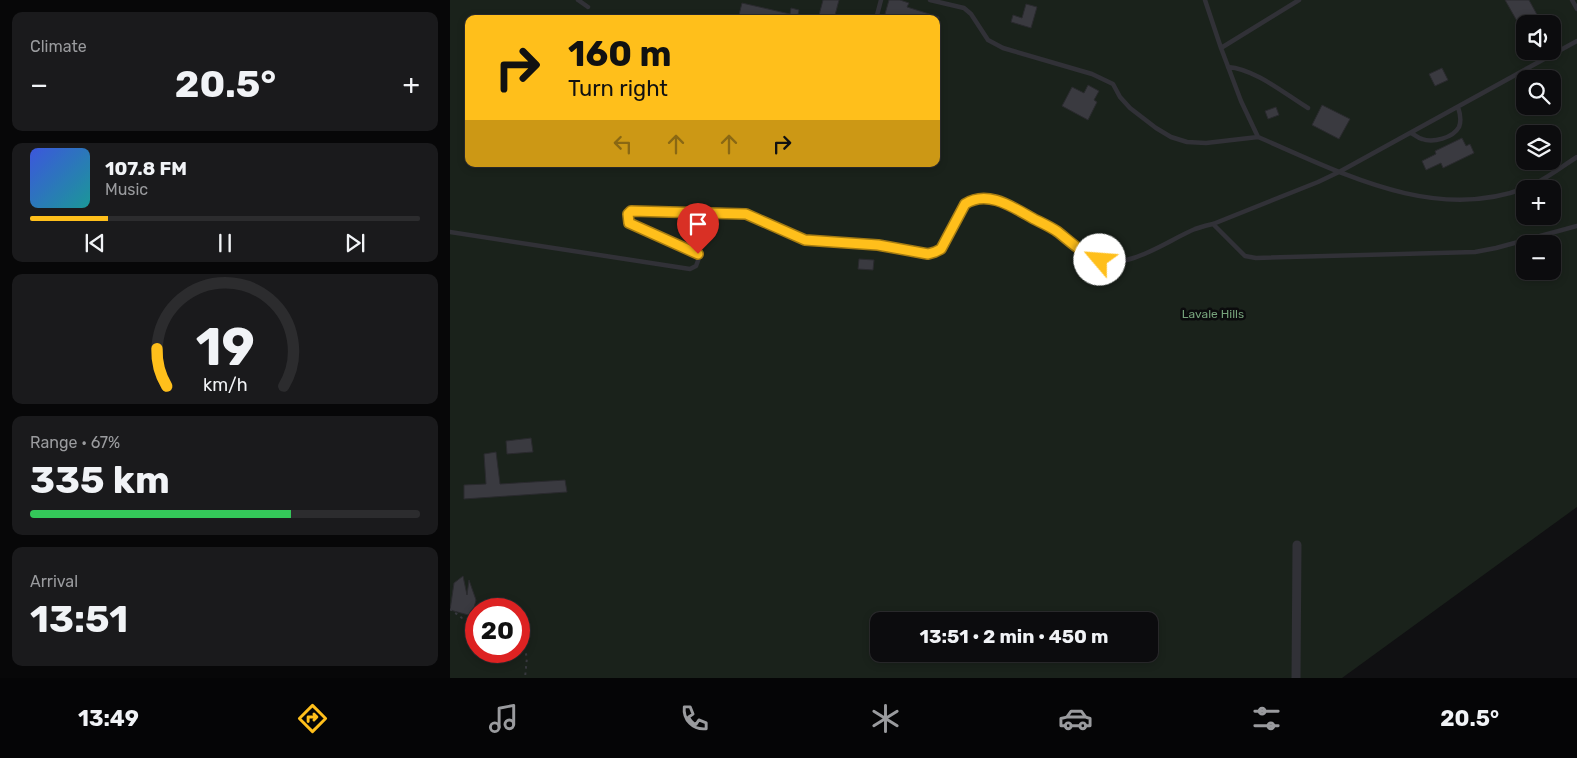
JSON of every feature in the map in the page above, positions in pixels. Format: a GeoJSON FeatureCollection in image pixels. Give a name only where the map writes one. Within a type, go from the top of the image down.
{"type":"FeatureCollection","features":[{"type":"Feature","properties":{"kind":"street"},"geometry":{"type":"LineString","coordinates":[[1296,678],[1297,545]]}},
{"type":"Feature","properties":{"kind":"lane"},"geometry":{"type":"LineString","coordinates":[[578,0],[588,6]]}},
{"type":"Feature","properties":{"kind":"lane"},"geometry":{"type":"LineString","coordinates":[[877,15],[881,0]]}},
{"type":"Feature","properties":{"kind":"lane"},"geometry":{"type":"LineString","coordinates":[[930,0],[964,8],[971,14],[988,40],[1003,48],[1092,74],[1113,84],[1120,97],[1130,108],[1171,137],[1187,142],[1206,143],[1258,137],[1339,172],[1396,192],[1426,198],[1455,200],[1495,197],[1513,192],[1530,186],[1577,158]]}},
{"type":"Feature","properties":{"kind":"lane"},"geometry":{"type":"LineString","coordinates":[[1204,0],[1241,100],[1258,137]]}},
{"type":"Feature","properties":{"kind":"lane"},"geometry":{"type":"LineString","coordinates":[[1221,48],[1299,0]]}},
{"type":"Feature","properties":{"kind":"lane"},"geometry":{"type":"LineString","coordinates":[[1572,0],[1577,9]]}},
{"type":"Feature","properties":{"kind":"lane"},"geometry":{"type":"LineString","coordinates":[[450,232],[687,269],[696,266],[699,258],[698,254],[629,223],[627,216],[630,211],[746,214],[805,240],[878,245],[932,254],[941,249],[965,204],[969,201],[986,198],[1008,205],[1057,231],[1088,255],[1109,262],[1126,260],[1162,246],[1195,229],[1213,224],[1339,172],[1577,41]]}},
{"type":"Feature","properties":{"kind":"lane"},"geometry":{"type":"LineString","coordinates":[[1228,67],[1238,68],[1251,73],[1308,108]]}},
{"type":"Feature","properties":{"kind":"lane"},"geometry":{"type":"LineString","coordinates":[[1411,132],[1422,139],[1433,140],[1454,133],[1460,126],[1461,117],[1458,107]]}},
{"type":"Feature","properties":{"kind":"lane"},"geometry":{"type":"LineString","coordinates":[[1213,224],[1245,256],[1256,258],[1475,252],[1577,226]]}},
{"type":"Feature","properties":{"kind":"path"},"geometry":{"type":"LineString","coordinates":[[450,609],[465,619]]}},
{"type":"Feature","properties":{"kind":"path"},"geometry":{"type":"LineString","coordinates":[[525,678],[526,663]]}},
{"type":"Feature","properties":{"kind":"green space","name":"Lavale Hills"},"geometry":{"type":"Polygon","coordinates":[[[450,0],[1577,0],[1577,507],[1342,678],[450,678],[450,0]]]}},
{"type":"Feature","properties":{"kind":"building"},"geometry":{"type":"Polygon","coordinates":[[[823,0],[839,0],[835,15],[819,15],[823,0]]]}},
{"type":"Feature","properties":{"kind":"building"},"geometry":{"type":"Polygon","coordinates":[[[889,0],[900,0],[909,3],[907,7],[933,15],[888,15],[885,14],[889,0]]]}},
{"type":"Feature","properties":{"kind":"building"},"geometry":{"type":"Polygon","coordinates":[[[1505,0],[1529,0],[1537,15],[1516,15],[1516,19],[1505,0]]]}},
{"type":"Feature","properties":{"kind":"building"},"geometry":{"type":"Polygon","coordinates":[[[742,3],[790,14],[791,8],[799,10],[798,15],[739,15],[742,3]]]}},
{"type":"Feature","properties":{"kind":"building"},"geometry":{"type":"Polygon","coordinates":[[[1026,4],[1037,7],[1031,28],[1011,22],[1013,15],[1022,18],[1026,4]]]}},
{"type":"Feature","properties":{"kind":"building"},"geometry":{"type":"Polygon","coordinates":[[[1442,68],[1448,80],[1435,86],[1429,74],[1442,68]]]}},
{"type":"Feature","properties":{"kind":"building"},"geometry":{"type":"Polygon","coordinates":[[[1088,85],[1099,91],[1094,100],[1097,102],[1088,120],[1062,106],[1072,87],[1084,93],[1088,85]]]}},
{"type":"Feature","properties":{"kind":"building"},"geometry":{"type":"Polygon","coordinates":[[[1322,105],[1350,119],[1339,139],[1312,125],[1322,105]]]}},
{"type":"Feature","properties":{"kind":"building"},"geometry":{"type":"Polygon","coordinates":[[[1276,107],[1279,115],[1268,119],[1265,111],[1276,107]]]}},
{"type":"Feature","properties":{"kind":"building"},"geometry":{"type":"Polygon","coordinates":[[[1462,138],[1466,146],[1470,144],[1474,153],[1443,168],[1441,163],[1426,170],[1422,161],[1436,154],[1435,151],[1462,138]]]}},
{"type":"Feature","properties":{"kind":"building"},"geometry":{"type":"Polygon","coordinates":[[[859,259],[874,260],[873,270],[858,269],[859,259]]]}},
{"type":"Feature","properties":{"kind":"building"},"geometry":{"type":"Polygon","coordinates":[[[531,438],[533,452],[507,454],[506,441],[531,438]]]}},
{"type":"Feature","properties":{"kind":"building"},"geometry":{"type":"Polygon","coordinates":[[[496,452],[500,484],[565,480],[567,492],[464,499],[464,485],[486,484],[484,454],[496,452]]]}},
{"type":"Feature","properties":{"kind":"building"},"geometry":{"type":"Polygon","coordinates":[[[463,576],[467,595],[469,580],[475,598],[465,598],[465,614],[450,610],[454,583],[463,576]]]}},
{"type":"Feature","properties":{"kind":"route"},"geometry":{"type":"LineString","coordinates":[[698,254],[629,223],[628,214],[631,211],[746,214],[805,240],[878,245],[932,254],[941,249],[965,204],[969,201],[986,198],[1008,205],[1057,231],[1074,246],[1100,260]]}}]}
